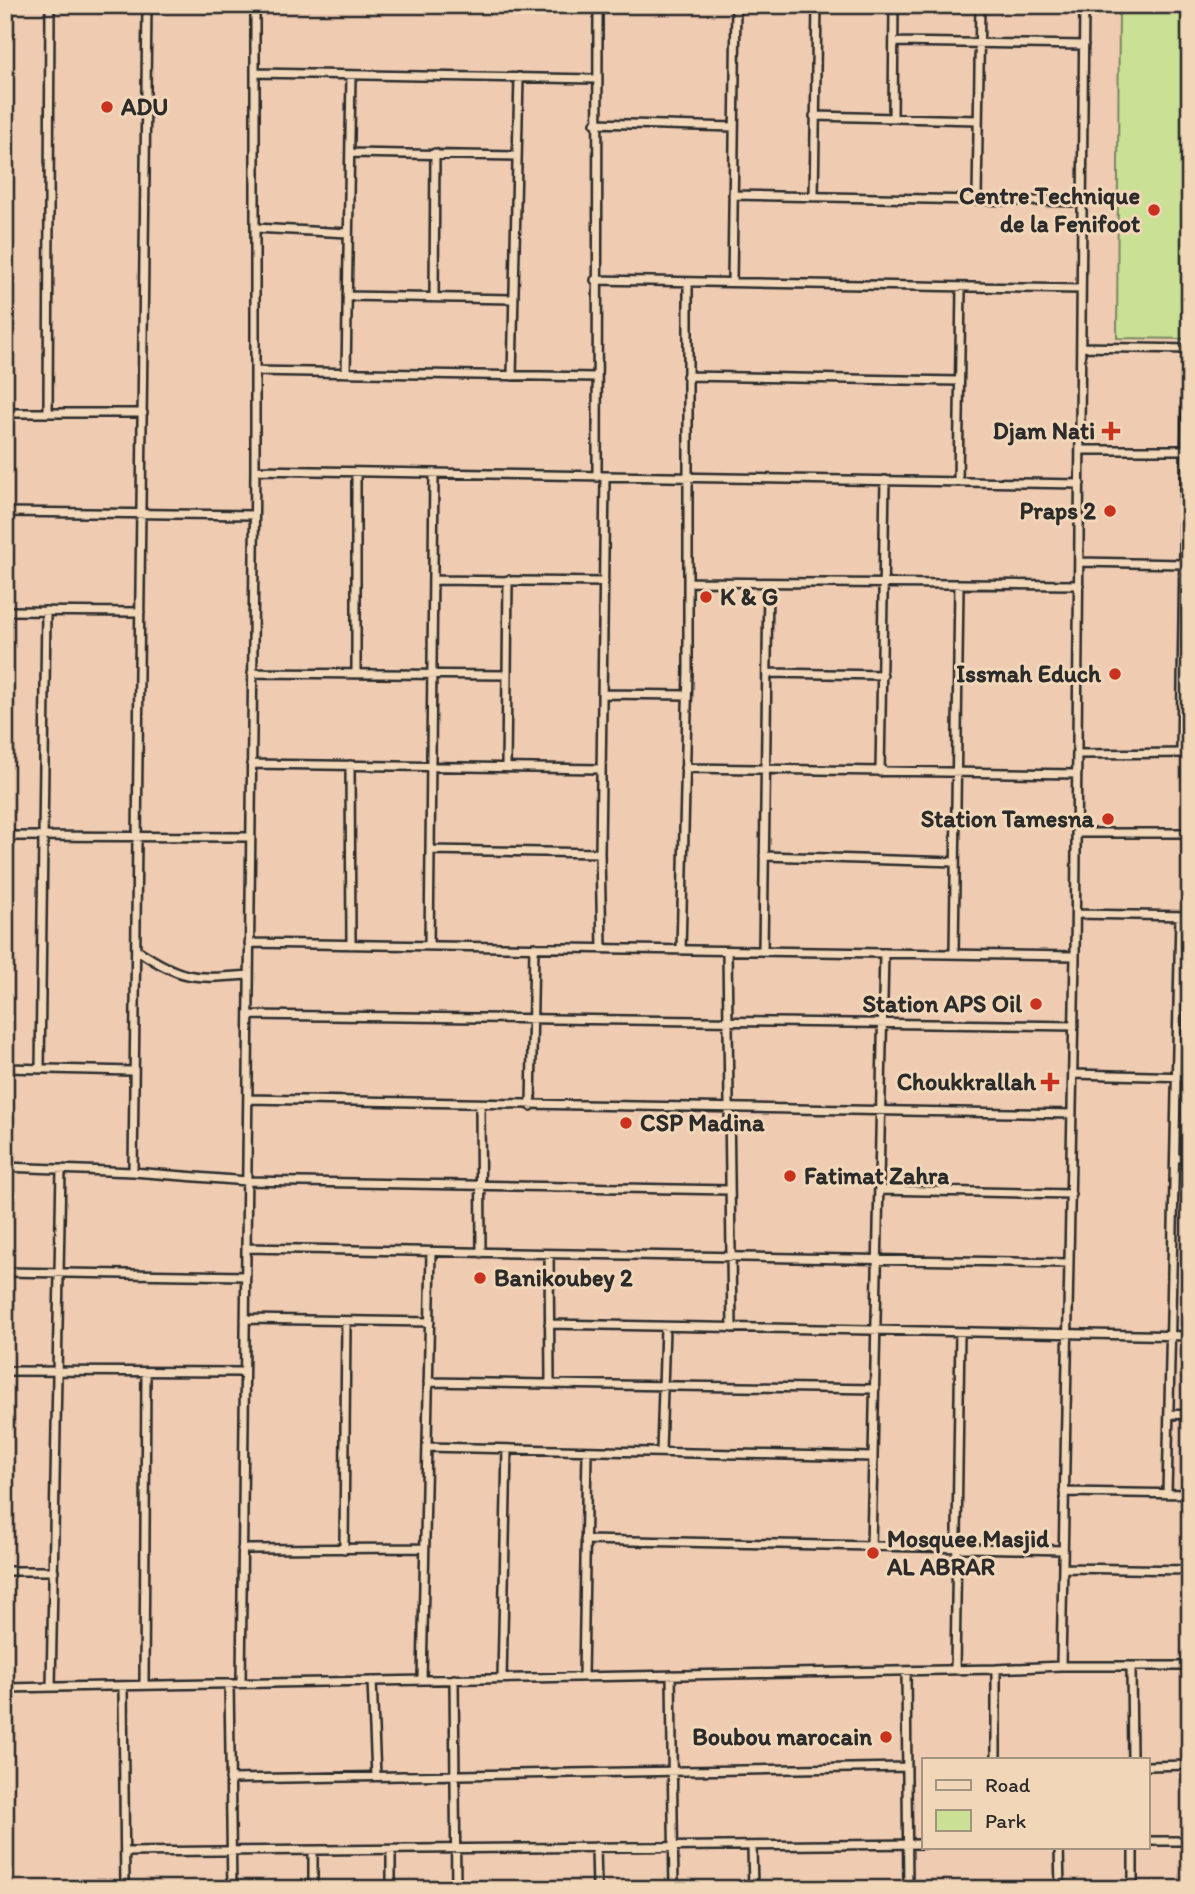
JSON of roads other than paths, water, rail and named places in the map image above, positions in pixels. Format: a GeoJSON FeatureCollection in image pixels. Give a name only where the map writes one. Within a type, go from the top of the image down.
{"type":"FeatureCollection","features":[{"type":"Feature","properties":{"kind":"street"},"geometry":{"type":"LineString","coordinates":[[48,413],[50,5]]}},
{"type":"Feature","properties":{"kind":"street"},"geometry":{"type":"LineString","coordinates":[[134,1172],[133,1071],[147,5]]}},
{"type":"Feature","properties":{"kind":"street"},"geometry":{"type":"LineString","coordinates":[[241,1684],[255,470],[255,5]]}},
{"type":"Feature","properties":{"kind":"street"},"geometry":{"type":"LineString","coordinates":[[598,5],[595,377],[604,582],[600,853],[602,948]]}},
{"type":"Feature","properties":{"kind":"street"},"geometry":{"type":"LineString","coordinates":[[732,282],[736,5]]}},
{"type":"Feature","properties":{"kind":"street"},"geometry":{"type":"LineString","coordinates":[[814,197],[817,5]]}},
{"type":"Feature","properties":{"kind":"street"},"geometry":{"type":"LineString","coordinates":[[894,5],[894,118]]}},
{"type":"Feature","properties":{"kind":"street"},"geometry":{"type":"LineString","coordinates":[[977,198],[980,5]]}},
{"type":"Feature","properties":{"kind":"street"},"geometry":{"type":"LineString","coordinates":[[1061,1666],[1076,914],[1084,5]]}},
{"type":"Feature","properties":{"kind":"street"},"geometry":{"type":"LineString","coordinates":[[894,42],[1084,45]]}},
{"type":"Feature","properties":{"kind":"street"},"geometry":{"type":"LineString","coordinates":[[255,73],[596,79]]}},
{"type":"Feature","properties":{"kind":"street"},"geometry":{"type":"LineString","coordinates":[[346,373],[351,75]]}},
{"type":"Feature","properties":{"kind":"street"},"geometry":{"type":"LineString","coordinates":[[512,376],[519,77]]}},
{"type":"Feature","properties":{"kind":"street"},"geometry":{"type":"LineString","coordinates":[[814,116],[978,120]]}},
{"type":"Feature","properties":{"kind":"street"},"geometry":{"type":"LineString","coordinates":[[595,123],[734,127]]}},
{"type":"Feature","properties":{"kind":"street"},"geometry":{"type":"LineString","coordinates":[[349,153],[517,156]]}},
{"type":"Feature","properties":{"kind":"street"},"geometry":{"type":"LineString","coordinates":[[434,297],[435,153]]}},
{"type":"Feature","properties":{"kind":"street"},"geometry":{"type":"LineString","coordinates":[[733,195],[1082,202]]}},
{"type":"Feature","properties":{"kind":"street"},"geometry":{"type":"LineString","coordinates":[[255,228],[348,233]]}},
{"type":"Feature","properties":{"kind":"street"},"geometry":{"type":"LineString","coordinates":[[595,280],[1082,289]]}},
{"type":"Feature","properties":{"kind":"street"},"geometry":{"type":"LineString","coordinates":[[681,950],[687,695],[688,282]]}},
{"type":"Feature","properties":{"kind":"street"},"geometry":{"type":"LineString","coordinates":[[958,482],[961,287]]}},
{"type":"Feature","properties":{"kind":"street"},"geometry":{"type":"LineString","coordinates":[[347,296],[513,299]]}},
{"type":"Feature","properties":{"kind":"street"},"geometry":{"type":"LineString","coordinates":[[1081,347],[1188,349],[1183,564],[1186,594],[1186,673],[1181,753]]}},
{"type":"Feature","properties":{"kind":"street"},"geometry":{"type":"LineString","coordinates":[[255,371],[595,377]]}},
{"type":"Feature","properties":{"kind":"street"},"geometry":{"type":"LineString","coordinates":[[687,376],[960,381]]}},
{"type":"Feature","properties":{"kind":"street"},"geometry":{"type":"LineString","coordinates":[[5,413],[143,413]]}},
{"type":"Feature","properties":{"kind":"street"},"geometry":{"type":"LineString","coordinates":[[1080,450],[1185,450]]}},
{"type":"Feature","properties":{"kind":"street"},"geometry":{"type":"LineString","coordinates":[[255,470],[1080,484]]}},
{"type":"Feature","properties":{"kind":"street"},"geometry":{"type":"LineString","coordinates":[[356,472],[356,673]]}},
{"type":"Feature","properties":{"kind":"street"},"geometry":{"type":"LineString","coordinates":[[429,946],[435,580],[434,473]]}},
{"type":"Feature","properties":{"kind":"street"},"geometry":{"type":"LineString","coordinates":[[880,772],[885,480]]}},
{"type":"Feature","properties":{"kind":"street"},"geometry":{"type":"LineString","coordinates":[[5,512],[254,515]]}},
{"type":"Feature","properties":{"kind":"street"},"geometry":{"type":"LineString","coordinates":[[1079,562],[1183,564]]}},
{"type":"Feature","properties":{"kind":"street"},"geometry":{"type":"LineString","coordinates":[[435,580],[604,582]]}},
{"type":"Feature","properties":{"kind":"street"},"geometry":{"type":"LineString","coordinates":[[506,767],[508,580]]}},
{"type":"Feature","properties":{"kind":"street"},"geometry":{"type":"LineString","coordinates":[[688,582],[1079,585]]}},
{"type":"Feature","properties":{"kind":"street"},"geometry":{"type":"LineString","coordinates":[[763,951],[768,584]]}},
{"type":"Feature","properties":{"kind":"street"},"geometry":{"type":"LineString","coordinates":[[954,954],[959,585]]}},
{"type":"Feature","properties":{"kind":"street"},"geometry":{"type":"LineString","coordinates":[[5,611],[140,612]]}},
{"type":"Feature","properties":{"kind":"street"},"geometry":{"type":"LineString","coordinates":[[40,1069],[46,611]]}},
{"type":"Feature","properties":{"kind":"street"},"geometry":{"type":"LineString","coordinates":[[252,673],[507,675]]}},
{"type":"Feature","properties":{"kind":"street"},"geometry":{"type":"LineString","coordinates":[[768,673],[883,675]]}},
{"type":"Feature","properties":{"kind":"street"},"geometry":{"type":"LineString","coordinates":[[603,694],[687,695]]}},
{"type":"Feature","properties":{"kind":"street"},"geometry":{"type":"LineString","coordinates":[[1077,754],[1190,753]]}},
{"type":"Feature","properties":{"kind":"street"},"geometry":{"type":"LineString","coordinates":[[251,764],[601,769]]}},
{"type":"Feature","properties":{"kind":"street"},"geometry":{"type":"LineString","coordinates":[[350,765],[351,945]]}},
{"type":"Feature","properties":{"kind":"street"},"geometry":{"type":"LineString","coordinates":[[685,768],[1077,774]]}},
{"type":"Feature","properties":{"kind":"street"},"geometry":{"type":"LineString","coordinates":[[1076,833],[1190,833]]}},
{"type":"Feature","properties":{"kind":"street"},"geometry":{"type":"LineString","coordinates":[[5,836],[251,837]]}},
{"type":"Feature","properties":{"kind":"street"},"geometry":{"type":"LineString","coordinates":[[430,850],[600,853]]}},
{"type":"Feature","properties":{"kind":"street"},"geometry":{"type":"LineString","coordinates":[[764,856],[955,862]]}},
{"type":"Feature","properties":{"kind":"street"},"geometry":{"type":"LineString","coordinates":[[1076,914],[1190,916]]}},
{"type":"Feature","properties":{"kind":"street"},"geometry":{"type":"LineString","coordinates":[[1167,1494],[1180,916]]}},
{"type":"Feature","properties":{"kind":"street"},"geometry":{"type":"LineString","coordinates":[[249,943],[1075,956]]}},
{"type":"Feature","properties":{"kind":"street"},"geometry":{"type":"LineString","coordinates":[[531,1106],[534,947]]}},
{"type":"Feature","properties":{"kind":"street"},"geometry":{"type":"LineString","coordinates":[[136,949],[170,971],[185,976],[249,975]]}},
{"type":"Feature","properties":{"kind":"street"},"geometry":{"type":"LineString","coordinates":[[727,951],[732,1328]]}},
{"type":"Feature","properties":{"kind":"street"},"geometry":{"type":"LineString","coordinates":[[871,1548],[884,953]]}},
{"type":"Feature","properties":{"kind":"street"},"geometry":{"type":"LineString","coordinates":[[248,1015],[1074,1026]]}},
{"type":"Feature","properties":{"kind":"street"},"geometry":{"type":"LineString","coordinates":[[5,1068],[133,1071]]}},
{"type":"Feature","properties":{"kind":"street"},"geometry":{"type":"LineString","coordinates":[[1073,1074],[1190,1077]]}},
{"type":"Feature","properties":{"kind":"street"},"geometry":{"type":"LineString","coordinates":[[248,1100],[531,1106],[729,1106],[1072,1114]]}},
{"type":"Feature","properties":{"kind":"street"},"geometry":{"type":"LineString","coordinates":[[481,1105],[481,1252]]}},
{"type":"Feature","properties":{"kind":"street"},"geometry":{"type":"LineString","coordinates":[[1175,1158],[1190,1158]]}},
{"type":"Feature","properties":{"kind":"street"},"geometry":{"type":"LineString","coordinates":[[5,1167],[134,1172],[247,1181],[730,1190]]}},
{"type":"Feature","properties":{"kind":"street"},"geometry":{"type":"LineString","coordinates":[[51,1687],[61,1169]]}},
{"type":"Feature","properties":{"kind":"street"},"geometry":{"type":"LineString","coordinates":[[879,1190],[1071,1194]]}},
{"type":"Feature","properties":{"kind":"street"},"geometry":{"type":"LineString","coordinates":[[246,1248],[1069,1263]]}},
{"type":"Feature","properties":{"kind":"street"},"geometry":{"type":"LineString","coordinates":[[422,1680],[431,1252]]}},
{"type":"Feature","properties":{"kind":"street"},"geometry":{"type":"LineString","coordinates":[[549,1254],[550,1384]]}},
{"type":"Feature","properties":{"kind":"street"},"geometry":{"type":"LineString","coordinates":[[5,1272],[246,1276]]}},
{"type":"Feature","properties":{"kind":"street"},"geometry":{"type":"LineString","coordinates":[[245,1319],[430,1322]]}},
{"type":"Feature","properties":{"kind":"street"},"geometry":{"type":"LineString","coordinates":[[344,1549],[346,1321]]}},
{"type":"Feature","properties":{"kind":"street"},"geometry":{"type":"LineString","coordinates":[[549,1325],[1190,1336]]}},
{"type":"Feature","properties":{"kind":"street"},"geometry":{"type":"LineString","coordinates":[[661,1452],[664,1326]]}},
{"type":"Feature","properties":{"kind":"street"},"geometry":{"type":"LineString","coordinates":[[955,1670],[960,1332]]}},
{"type":"Feature","properties":{"kind":"street"},"geometry":{"type":"LineString","coordinates":[[5,1371],[244,1372]]}},
{"type":"Feature","properties":{"kind":"street"},"geometry":{"type":"LineString","coordinates":[[144,1685],[146,1373]]}},
{"type":"Feature","properties":{"kind":"street"},"geometry":{"type":"LineString","coordinates":[[428,1382],[875,1389]]}},
{"type":"Feature","properties":{"kind":"street"},"geometry":{"type":"LineString","coordinates":[[1169,1414],[1190,1415]]}},
{"type":"Feature","properties":{"kind":"street"},"geometry":{"type":"LineString","coordinates":[[427,1447],[873,1457]]}},
{"type":"Feature","properties":{"kind":"street"},"geometry":{"type":"LineString","coordinates":[[502,1679],[507,1449]]}},
{"type":"Feature","properties":{"kind":"street"},"geometry":{"type":"LineString","coordinates":[[583,1677],[587,1451]]}},
{"type":"Feature","properties":{"kind":"street"},"geometry":{"type":"LineString","coordinates":[[1064,1492],[1190,1494]]}},
{"type":"Feature","properties":{"kind":"street"},"geometry":{"type":"LineString","coordinates":[[585,1540],[1063,1550]]}},
{"type":"Feature","properties":{"kind":"street"},"geometry":{"type":"LineString","coordinates":[[242,1549],[424,1548]]}},
{"type":"Feature","properties":{"kind":"street"},"geometry":{"type":"LineString","coordinates":[[1063,1567],[1190,1570]]}},
{"type":"Feature","properties":{"kind":"street"},"geometry":{"type":"LineString","coordinates":[[5,1571],[54,1571]]}},
{"type":"Feature","properties":{"kind":"street"},"geometry":{"type":"LineString","coordinates":[[5,1688],[996,1670],[1061,1666],[1190,1666]]}},
{"type":"Feature","properties":{"kind":"street"},"geometry":{"type":"LineString","coordinates":[[1131,1667],[1132,1758]]}},
{"type":"Feature","properties":{"kind":"street"},"geometry":{"type":"LineString","coordinates":[[996,1670],[996,1758]]}},
{"type":"Feature","properties":{"kind":"street"},"geometry":{"type":"LineString","coordinates":[[906,1671],[908,1889]]}},
{"type":"Feature","properties":{"kind":"street"},"geometry":{"type":"LineString","coordinates":[[671,1675],[674,1889]]}},
{"type":"Feature","properties":{"kind":"street"},"geometry":{"type":"LineString","coordinates":[[454,1679],[456,1889]]}},
{"type":"Feature","properties":{"kind":"street"},"geometry":{"type":"LineString","coordinates":[[372,1681],[376,1776]]}},
{"type":"Feature","properties":{"kind":"street"},"geometry":{"type":"LineString","coordinates":[[229,1684],[232,1889]]}},
{"type":"Feature","properties":{"kind":"street"},"geometry":{"type":"LineString","coordinates":[[122,1686],[125,1889]]}},
{"type":"Feature","properties":{"kind":"street"},"geometry":{"type":"LineString","coordinates":[[1150,1766],[1190,1765]]}},
{"type":"Feature","properties":{"kind":"street"},"geometry":{"type":"LineString","coordinates":[[230,1779],[907,1767]]}},
{"type":"Feature","properties":{"kind":"street"},"geometry":{"type":"LineString","coordinates":[[1150,1841],[1190,1841]]}},
{"type":"Feature","properties":{"kind":"street"},"geometry":{"type":"LineString","coordinates":[[125,1853],[922,1844]]}},
{"type":"Feature","properties":{"kind":"street"},"geometry":{"type":"LineString","coordinates":[[752,1846],[752,1889]]}},
{"type":"Feature","properties":{"kind":"street"},"geometry":{"type":"LineString","coordinates":[[596,1847],[597,1889]]}},
{"type":"Feature","properties":{"kind":"street"},"geometry":{"type":"LineString","coordinates":[[1059,1848],[1060,1889]]}},
{"type":"Feature","properties":{"kind":"street"},"geometry":{"type":"LineString","coordinates":[[1133,1848],[1133,1889]]}},
{"type":"Feature","properties":{"kind":"street"},"geometry":{"type":"LineString","coordinates":[[313,1850],[313,1889]]}},
{"type":"Feature","properties":{"kind":"street"},"geometry":{"type":"LineString","coordinates":[[391,1850],[391,1889]]}},
{"type":"Feature","properties":{"kind":"place","name":"ADU"},"geometry":{"type":"Point","coordinates":[107,107]}},
{"type":"Feature","properties":{"kind":"place","name":"Centre Technique de la Fenifoot"},"geometry":{"type":"Point","coordinates":[1154,210]}},
{"type":"Feature","properties":{"kind":"place","name":"Djam Nati"},"geometry":{"type":"Point","coordinates":[1111,431]}},
{"type":"Feature","properties":{"kind":"place","name":"Praps 2"},"geometry":{"type":"Point","coordinates":[1110,511]}},
{"type":"Feature","properties":{"kind":"place","name":"K & G"},"geometry":{"type":"Point","coordinates":[706,597]}},
{"type":"Feature","properties":{"kind":"place","name":"Issmah Educh"},"geometry":{"type":"Point","coordinates":[1115,674]}},
{"type":"Feature","properties":{"kind":"place","name":"Station Tamesna"},"geometry":{"type":"Point","coordinates":[1108,819]}},
{"type":"Feature","properties":{"kind":"place","name":"Station APS Oil"},"geometry":{"type":"Point","coordinates":[1036,1004]}},
{"type":"Feature","properties":{"kind":"place","name":"Choukkrallah"},"geometry":{"type":"Point","coordinates":[1050,1082]}},
{"type":"Feature","properties":{"kind":"place","name":"CSP Madina"},"geometry":{"type":"Point","coordinates":[626,1123]}},
{"type":"Feature","properties":{"kind":"place","name":"Fatimat Zahra"},"geometry":{"type":"Point","coordinates":[790,1176]}},
{"type":"Feature","properties":{"kind":"place","name":"Banikoubey 2"},"geometry":{"type":"Point","coordinates":[480,1278]}},
{"type":"Feature","properties":{"kind":"place","name":"Mosquee Masjid AL ABRAR"},"geometry":{"type":"Point","coordinates":[873,1553]}},
{"type":"Feature","properties":{"kind":"place","name":"Boubou marocain"},"geometry":{"type":"Point","coordinates":[886,1737]}}]}
